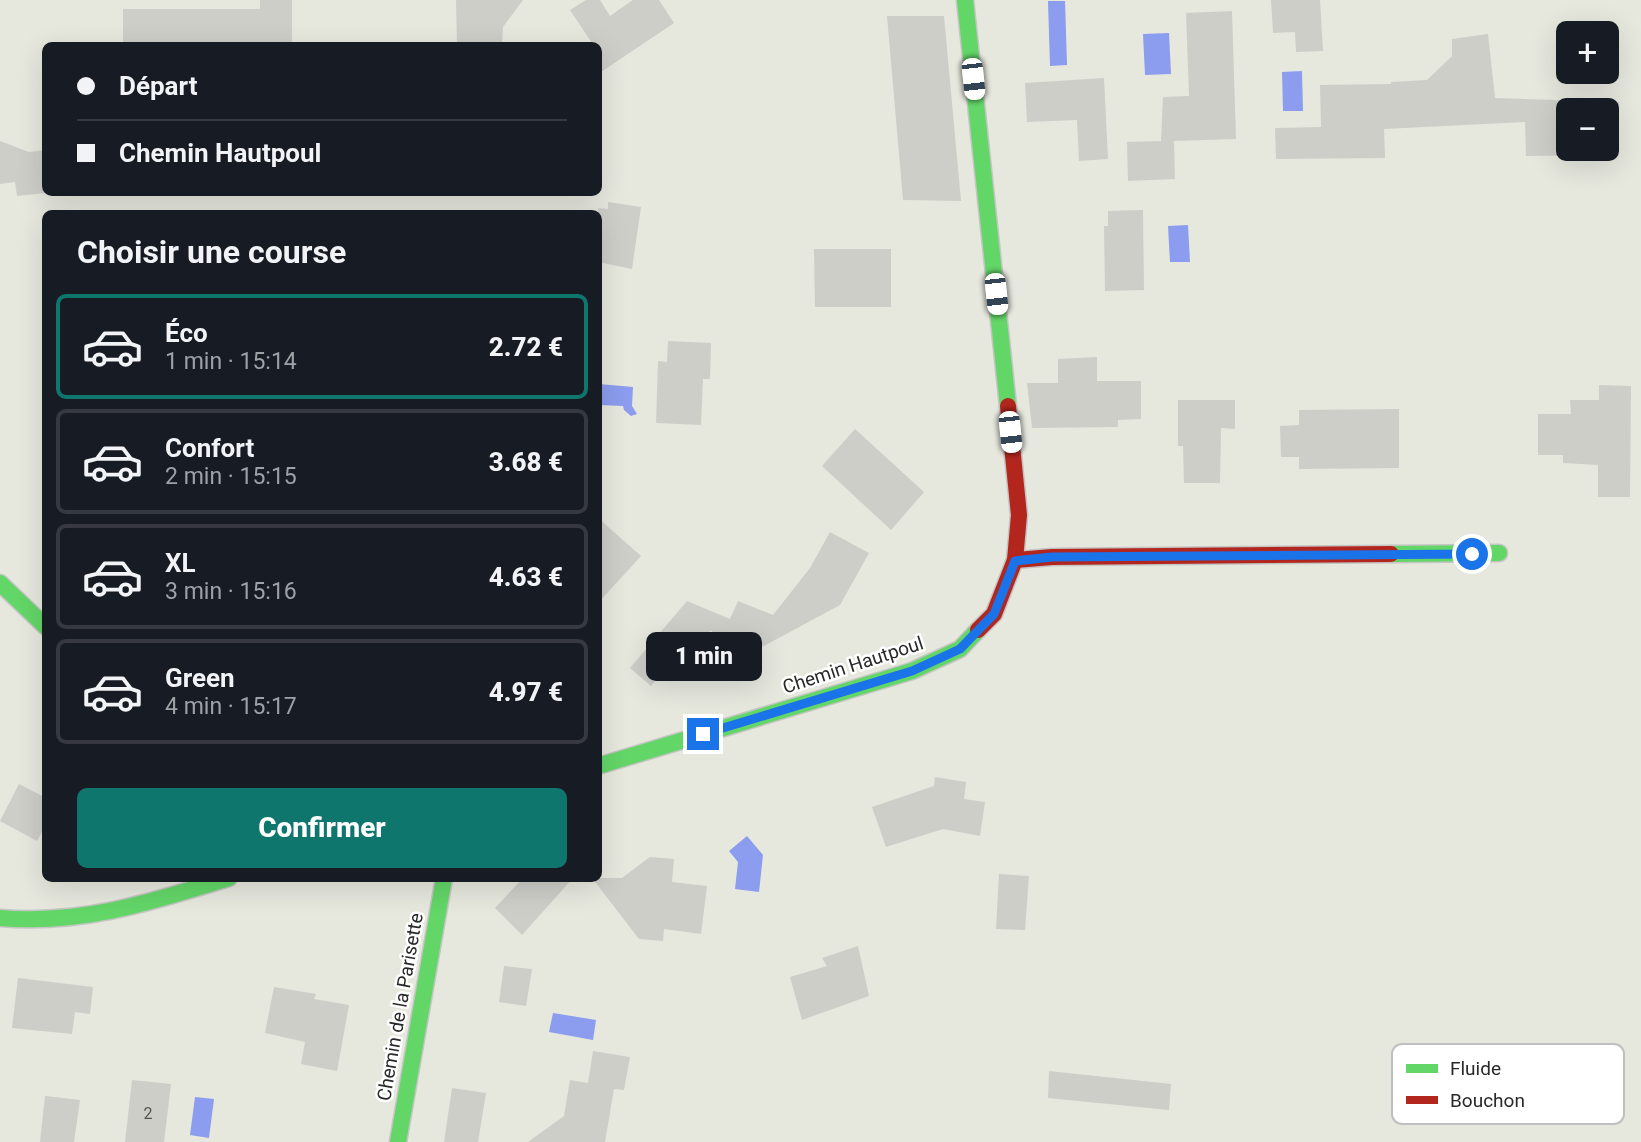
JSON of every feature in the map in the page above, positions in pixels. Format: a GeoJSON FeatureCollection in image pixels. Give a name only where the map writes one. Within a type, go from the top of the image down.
{"type":"FeatureCollection","features":[{"type":"Feature","properties":{"kind":"street","name":"Chemin Hautpoul"},"geometry":{"type":"LineString","coordinates":[[602,765],[912,671],[960,649],[994,614],[1015,561],[1019,515],[965,0]]}},
{"type":"Feature","properties":{"kind":"street"},"geometry":{"type":"LineString","coordinates":[[1015,561],[1052,557],[1499,553]]}},
{"type":"Feature","properties":{"kind":"street"},"geometry":{"type":"LineString","coordinates":[[0,583],[42,624]]}},
{"type":"Feature","properties":{"kind":"street"},"geometry":{"type":"LineString","coordinates":[[0,918],[46,922],[108,913],[216,882]]}},
{"type":"Feature","properties":{"kind":"street","name":"Chemin de la Parisette"},"geometry":{"type":"LineString","coordinates":[[398,1142],[442,882]]}},
{"type":"Feature","properties":{"kind":"water"},"geometry":{"type":"Polygon","coordinates":[[[1048,1],[1065,1],[1067,65],[1050,66],[1048,1]]]}},
{"type":"Feature","properties":{"kind":"water"},"geometry":{"type":"Polygon","coordinates":[[[1169,33],[1171,74],[1145,75],[1143,34],[1169,33]]]}},
{"type":"Feature","properties":{"kind":"water"},"geometry":{"type":"Polygon","coordinates":[[[1302,71],[1303,111],[1283,111],[1282,72],[1302,71]]]}},
{"type":"Feature","properties":{"kind":"water"},"geometry":{"type":"Polygon","coordinates":[[[1188,225],[1190,262],[1170,262],[1168,226],[1188,225]]]}},
{"type":"Feature","properties":{"kind":"water"},"geometry":{"type":"Polygon","coordinates":[[[602,384],[633,387],[632,406],[637,414],[631,416],[623,406],[602,405],[602,384]]]}},
{"type":"Feature","properties":{"kind":"water"},"geometry":{"type":"Polygon","coordinates":[[[747,836],[763,855],[759,892],[735,889],[738,862],[729,851],[747,836]]]}},
{"type":"Feature","properties":{"kind":"water"},"geometry":{"type":"Polygon","coordinates":[[[553,1013],[596,1020],[593,1040],[549,1032],[553,1013]]]}},
{"type":"Feature","properties":{"kind":"water"},"geometry":{"type":"Polygon","coordinates":[[[195,1097],[214,1099],[209,1138],[190,1135],[195,1097]]]}},
{"type":"Feature","properties":{"kind":"building"},"geometry":{"type":"Polygon","coordinates":[[[260,0],[292,0],[292,42],[123,42],[123,9],[260,9],[260,0]]]}},
{"type":"Feature","properties":{"kind":"building"},"geometry":{"type":"Polygon","coordinates":[[[456,0],[523,0],[503,27],[502,42],[457,42],[456,0]]]}},
{"type":"Feature","properties":{"kind":"building"},"geometry":{"type":"Polygon","coordinates":[[[586,0],[600,0],[610,16],[633,0],[659,0],[674,23],[602,71],[602,42],[591,42],[570,10],[586,0]]]}},
{"type":"Feature","properties":{"kind":"building"},"geometry":{"type":"Polygon","coordinates":[[[1271,0],[1320,0],[1323,51],[1296,52],[1295,32],[1273,33],[1271,0]]]}},
{"type":"Feature","properties":{"kind":"building"},"geometry":{"type":"Polygon","coordinates":[[[1232,11],[1236,139],[1174,141],[1175,179],[1128,181],[1127,142],[1161,141],[1163,97],[1189,96],[1186,13],[1232,11]]]}},
{"type":"Feature","properties":{"kind":"building"},"geometry":{"type":"Polygon","coordinates":[[[887,16],[944,16],[961,201],[903,200],[887,16]]]}},
{"type":"Feature","properties":{"kind":"building"},"geometry":{"type":"Polygon","coordinates":[[[1488,34],[1495,98],[1556,100],[1556,156],[1526,156],[1525,122],[1384,129],[1385,158],[1276,159],[1275,128],[1321,127],[1320,85],[1391,84],[1427,80],[1452,56],[1452,39],[1488,34]]]}},
{"type":"Feature","properties":{"kind":"building"},"geometry":{"type":"Polygon","coordinates":[[[1104,78],[1108,159],[1079,161],[1077,120],[1027,122],[1025,83],[1104,78]]]}},
{"type":"Feature","properties":{"kind":"building"},"geometry":{"type":"Polygon","coordinates":[[[0,141],[29,152],[42,150],[42,193],[17,196],[15,182],[0,184],[0,141]]]}},
{"type":"Feature","properties":{"kind":"building"},"geometry":{"type":"Polygon","coordinates":[[[608,202],[641,207],[632,269],[602,263],[602,210],[598,208],[608,209],[608,202]]]}},
{"type":"Feature","properties":{"kind":"building"},"geometry":{"type":"Polygon","coordinates":[[[1143,210],[1144,290],[1105,291],[1104,226],[1108,226],[1108,211],[1143,210]]]}},
{"type":"Feature","properties":{"kind":"building"},"geometry":{"type":"Polygon","coordinates":[[[814,249],[891,249],[891,307],[815,307],[814,249]]]}},
{"type":"Feature","properties":{"kind":"building"},"geometry":{"type":"Polygon","coordinates":[[[668,341],[711,343],[710,379],[703,379],[701,425],[656,423],[658,361],[667,362],[668,341]]]}},
{"type":"Feature","properties":{"kind":"building"},"geometry":{"type":"Polygon","coordinates":[[[1097,357],[1097,381],[1141,381],[1141,419],[1118,420],[1118,427],[1032,428],[1027,383],[1058,383],[1058,359],[1097,357]]]}},
{"type":"Feature","properties":{"kind":"building"},"geometry":{"type":"Polygon","coordinates":[[[1599,385],[1631,386],[1630,497],[1598,497],[1598,465],[1563,463],[1563,455],[1538,455],[1538,414],[1571,414],[1570,400],[1599,400],[1599,385]]]}},
{"type":"Feature","properties":{"kind":"building"},"geometry":{"type":"Polygon","coordinates":[[[1178,400],[1235,400],[1235,429],[1221,428],[1220,483],[1184,483],[1183,446],[1178,446],[1178,400]]]}},
{"type":"Feature","properties":{"kind":"building"},"geometry":{"type":"Polygon","coordinates":[[[1399,409],[1399,468],[1299,469],[1299,457],[1281,457],[1280,426],[1299,425],[1299,410],[1399,409]]]}},
{"type":"Feature","properties":{"kind":"building"},"geometry":{"type":"Polygon","coordinates":[[[855,429],[924,492],[891,530],[822,466],[855,429]]]}},
{"type":"Feature","properties":{"kind":"building"},"geometry":{"type":"Polygon","coordinates":[[[602,522],[641,556],[602,599],[602,522]]]}},
{"type":"Feature","properties":{"kind":"building"},"geometry":{"type":"Polygon","coordinates":[[[830,532],[869,553],[840,605],[732,663],[711,630],[672,676],[665,669],[651,686],[630,668],[687,601],[730,619],[738,601],[773,615],[810,568],[830,532]]]}},
{"type":"Feature","properties":{"kind":"building"},"geometry":{"type":"Polygon","coordinates":[[[935,777],[966,782],[964,799],[985,802],[980,836],[943,829],[886,847],[872,807],[934,786],[935,777]]]}},
{"type":"Feature","properties":{"kind":"building"},"geometry":{"type":"Polygon","coordinates":[[[19,784],[42,796],[42,832],[37,841],[0,821],[19,784]]]}},
{"type":"Feature","properties":{"kind":"building"},"geometry":{"type":"Polygon","coordinates":[[[650,857],[674,859],[672,882],[707,886],[701,934],[664,929],[663,941],[639,939],[595,882],[602,882],[602,878],[622,878],[650,857]]]}},
{"type":"Feature","properties":{"kind":"building"},"geometry":{"type":"Polygon","coordinates":[[[999,874],[1029,876],[1025,930],[996,929],[999,874]]]}},
{"type":"Feature","properties":{"kind":"building"},"geometry":{"type":"Polygon","coordinates":[[[519,882],[569,882],[522,935],[495,908],[519,882]]]}},
{"type":"Feature","properties":{"kind":"building"},"geometry":{"type":"Polygon","coordinates":[[[858,946],[869,996],[802,1020],[790,977],[827,966],[822,958],[858,946]]]}},
{"type":"Feature","properties":{"kind":"building"},"geometry":{"type":"Polygon","coordinates":[[[504,966],[532,969],[526,1006],[499,1002],[504,966]]]}},
{"type":"Feature","properties":{"kind":"building"},"geometry":{"type":"Polygon","coordinates":[[[18,978],[93,987],[90,1014],[75,1012],[72,1034],[12,1028],[18,978]]]}},
{"type":"Feature","properties":{"kind":"building"},"geometry":{"type":"Polygon","coordinates":[[[274,987],[316,994],[314,999],[349,1005],[337,1071],[301,1064],[305,1042],[265,1033],[274,987]]]}},
{"type":"Feature","properties":{"kind":"building"},"geometry":{"type":"Polygon","coordinates":[[[593,1051],[630,1057],[624,1090],[614,1089],[605,1142],[528,1142],[564,1116],[570,1080],[588,1083],[593,1051]]]}},
{"type":"Feature","properties":{"kind":"building"},"geometry":{"type":"Polygon","coordinates":[[[1049,1071],[1171,1084],[1169,1110],[1048,1098],[1049,1071]]]}},
{"type":"Feature","properties":{"kind":"building"},"geometry":{"type":"Polygon","coordinates":[[[132,1080],[171,1084],[164,1142],[125,1142],[132,1080]]]}},
{"type":"Feature","properties":{"kind":"building"},"geometry":{"type":"Polygon","coordinates":[[[452,1088],[486,1093],[478,1142],[444,1142],[452,1088]]]}},
{"type":"Feature","properties":{"kind":"building"},"geometry":{"type":"Polygon","coordinates":[[[45,1096],[80,1100],[74,1142],[40,1142],[45,1096]]]}},
{"type":"Feature","properties":{"kind":"traffic: fast"},"geometry":{"type":"LineString","coordinates":[[965,0],[1008,406]]}},
{"type":"Feature","properties":{"kind":"traffic: fast"},"geometry":{"type":"LineString","coordinates":[[1391,554],[1499,553]]}},
{"type":"Feature","properties":{"kind":"traffic: fast"},"geometry":{"type":"LineString","coordinates":[[0,583],[42,623]]}},
{"type":"Feature","properties":{"kind":"traffic: fast"},"geometry":{"type":"LineString","coordinates":[[602,765],[912,671],[960,649],[978,630]]}},
{"type":"Feature","properties":{"kind":"traffic: fast"},"geometry":{"type":"LineString","coordinates":[[0,918],[88,915],[144,903],[216,882]]}},
{"type":"Feature","properties":{"kind":"traffic: fast"},"geometry":{"type":"LineString","coordinates":[[398,1142],[443,882]]}},
{"type":"Feature","properties":{"kind":"traffic: jam"},"geometry":{"type":"LineString","coordinates":[[978,630],[994,614],[1015,560],[1019,515],[1008,406]]}},
{"type":"Feature","properties":{"kind":"traffic: jam"},"geometry":{"type":"LineString","coordinates":[[1015,560],[1052,557],[1391,554]]}},
{"type":"Feature","properties":{"kind":"route"},"geometry":{"type":"LineString","coordinates":[[703,734],[912,671],[960,649],[994,614],[1015,561],[1052,557],[1472,554]]}}]}
